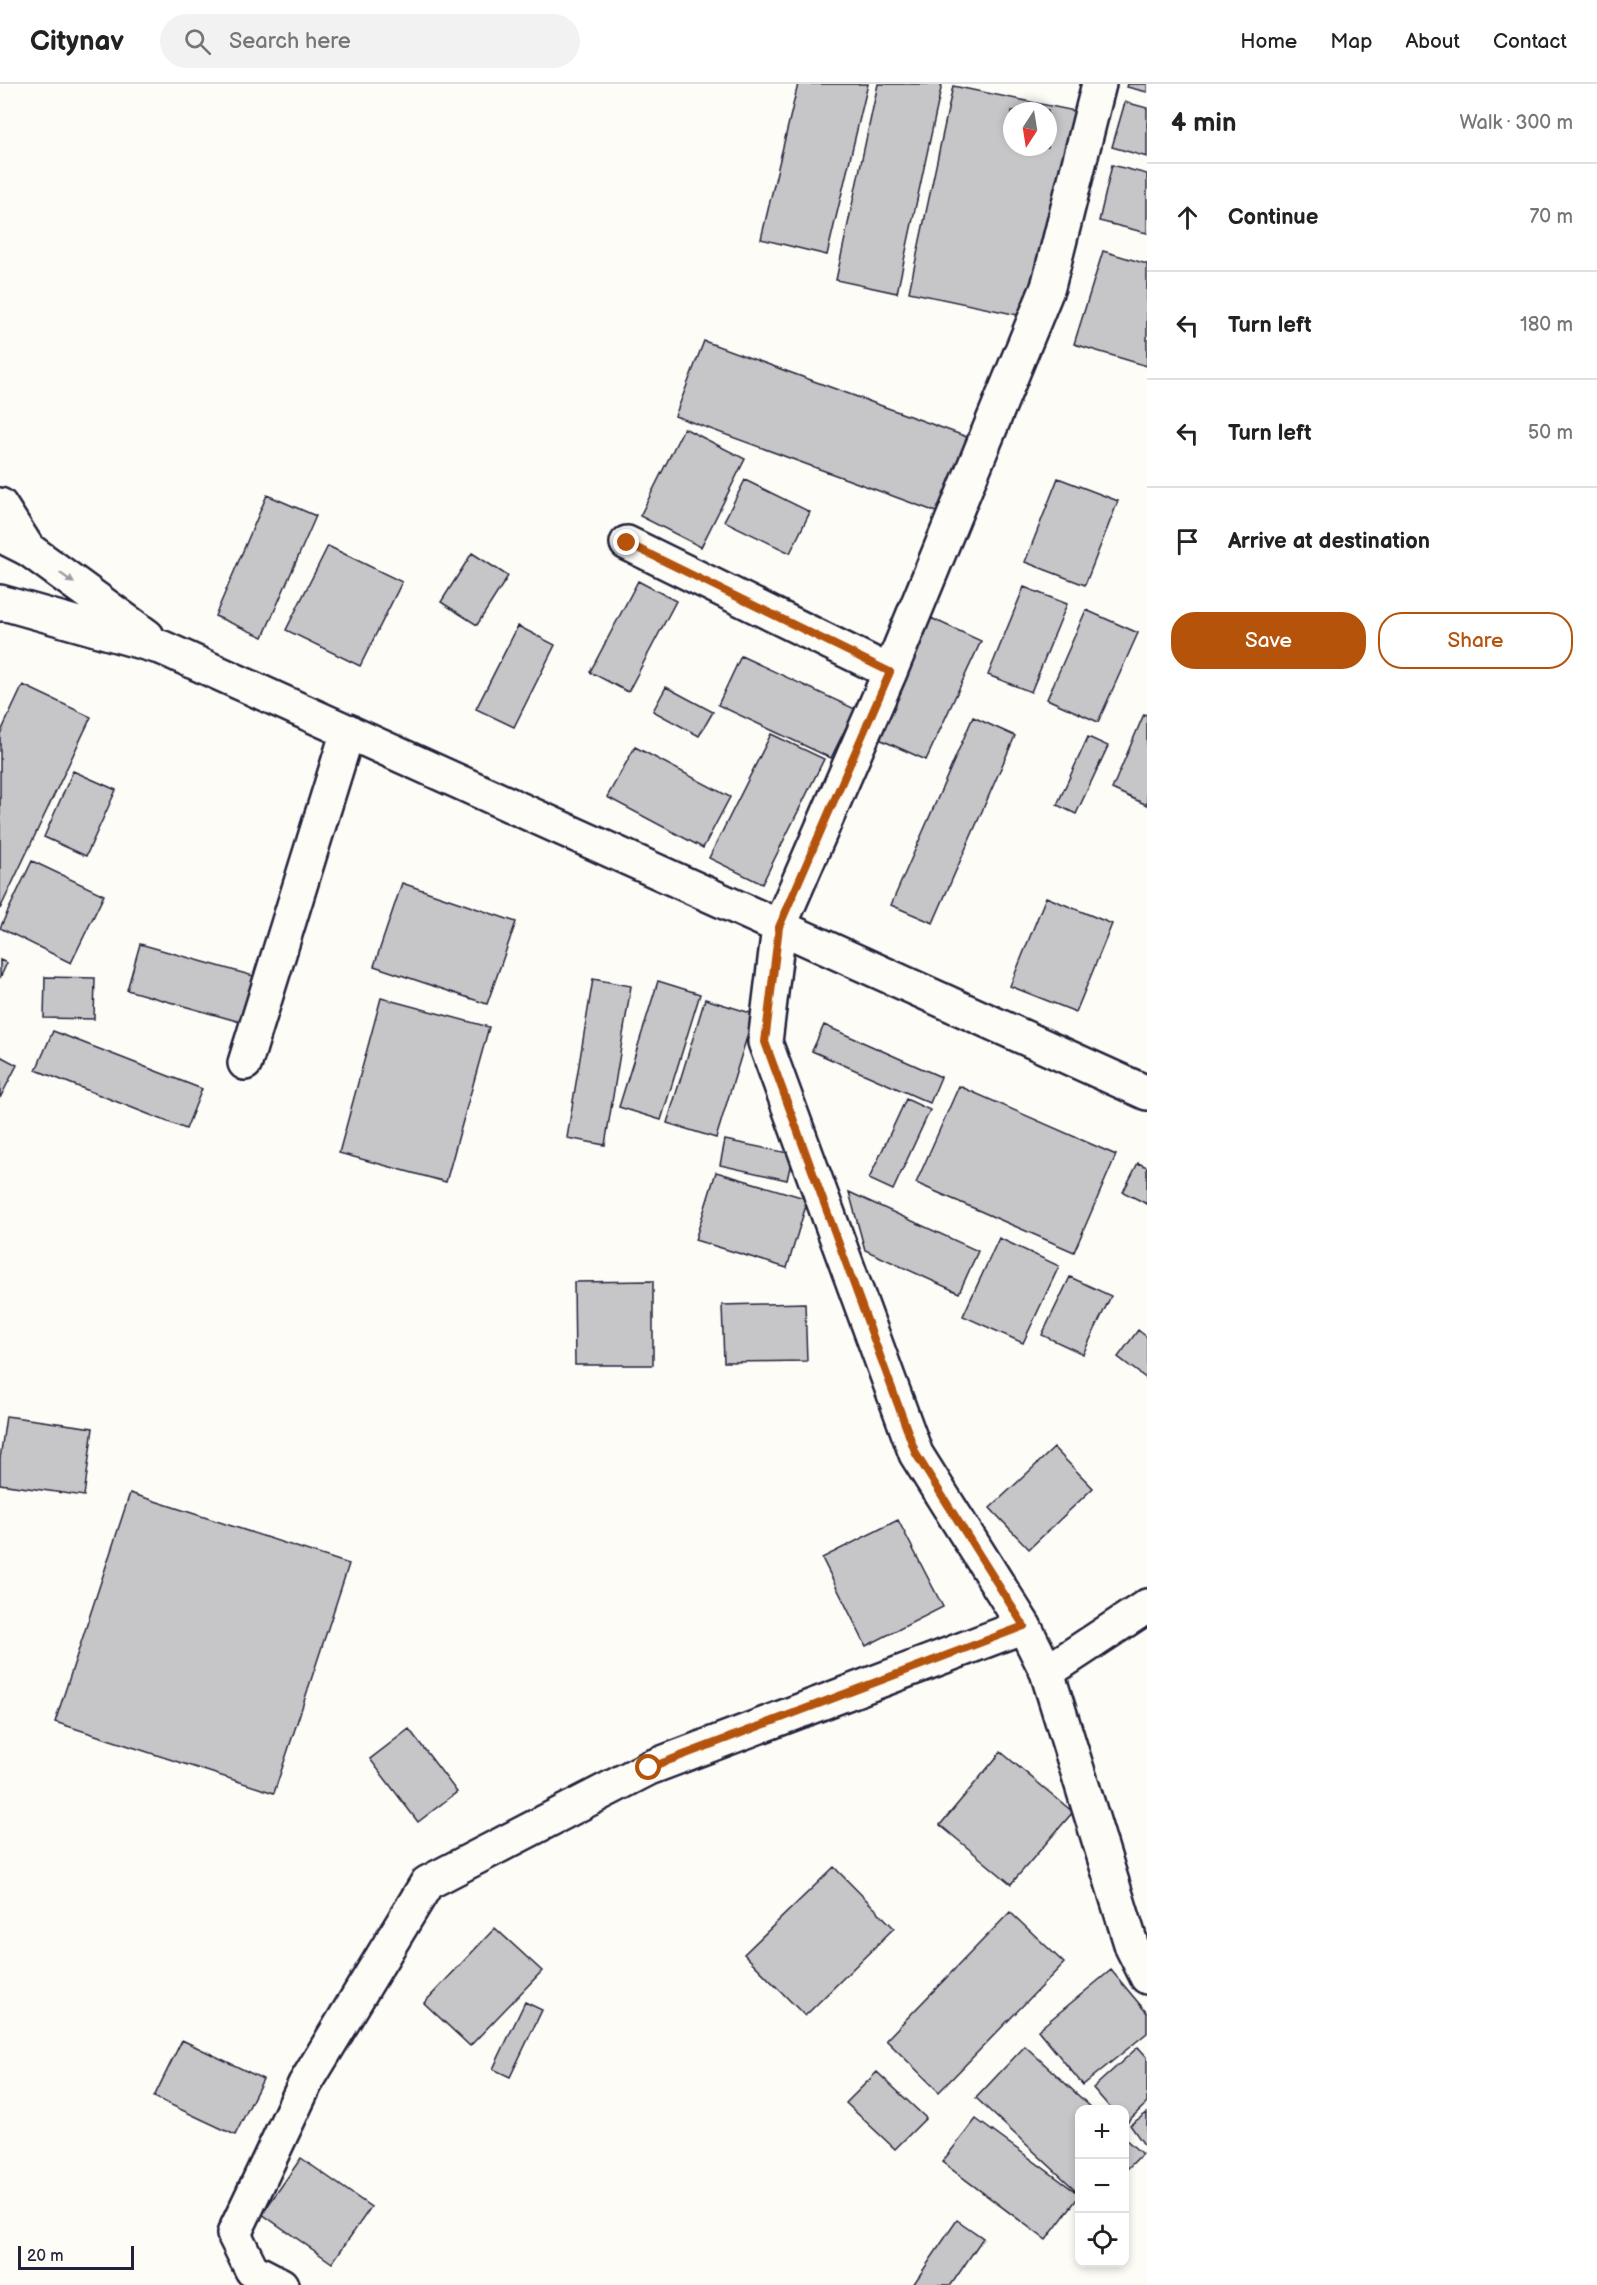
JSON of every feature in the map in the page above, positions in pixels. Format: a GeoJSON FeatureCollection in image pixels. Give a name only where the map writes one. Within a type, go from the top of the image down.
{"type":"FeatureCollection","features":[{"type":"Feature","properties":{"kind":"main road"},"geometry":{"type":"LineString","coordinates":[[1099,84],[1048,287],[890,672],[779,927],[765,1042],[916,1454],[1024,1626],[1047,1672],[1132,1947],[1147,1977]]}},
{"type":"Feature","properties":{"kind":"main road"},"geometry":{"type":"LineString","coordinates":[[0,505],[14,542],[163,648]]}},
{"type":"Feature","properties":{"kind":"main road"},"geometry":{"type":"LineString","coordinates":[[627,543],[890,672]]}},
{"type":"Feature","properties":{"kind":"main road"},"geometry":{"type":"LineString","coordinates":[[1,604],[163,648],[1147,1093]]}},
{"type":"Feature","properties":{"kind":"main road"},"geometry":{"type":"LineString","coordinates":[[245,1063],[348,731]]}},
{"type":"Feature","properties":{"kind":"main road"},"geometry":{"type":"LineString","coordinates":[[1047,1672],[1147,1606]]}},
{"type":"Feature","properties":{"kind":"main road"},"geometry":{"type":"LineString","coordinates":[[281,2285],[252,2270],[234,2234],[305,2084],[427,1882],[649,1768],[1024,1626]]}},
{"type":"Feature","properties":{"kind":"building"},"geometry":{"type":"Polygon","coordinates":[[[798,84],[868,84],[827,255],[761,239],[798,84]]]}},
{"type":"Feature","properties":{"kind":"building"},"geometry":{"type":"Polygon","coordinates":[[[878,84],[942,84],[897,293],[836,280],[878,84]]]}},
{"type":"Feature","properties":{"kind":"building"},"geometry":{"type":"Polygon","coordinates":[[[1128,84],[1147,84],[1147,92],[1127,87],[1128,84]]]}},
{"type":"Feature","properties":{"kind":"building"},"geometry":{"type":"Polygon","coordinates":[[[953,86],[1031,102],[1003,102],[1003,156],[1057,156],[1057,107],[1075,111],[1032,318],[909,292],[953,86]]]}},
{"type":"Feature","properties":{"kind":"building"},"geometry":{"type":"Polygon","coordinates":[[[1125,102],[1147,108],[1147,157],[1112,147],[1125,102]]]}},
{"type":"Feature","properties":{"kind":"building"},"geometry":{"type":"Polygon","coordinates":[[[1112,165],[1147,174],[1147,233],[1099,221],[1112,165]]]}},
{"type":"Feature","properties":{"kind":"building"},"geometry":{"type":"Polygon","coordinates":[[[1103,251],[1147,264],[1147,366],[1074,344],[1103,251]]]}},
{"type":"Feature","properties":{"kind":"building"},"geometry":{"type":"Polygon","coordinates":[[[704,341],[967,437],[939,513],[675,416],[704,341]]]}},
{"type":"Feature","properties":{"kind":"building"},"geometry":{"type":"Polygon","coordinates":[[[684,428],[745,459],[701,547],[640,516],[684,428]]]}},
{"type":"Feature","properties":{"kind":"building"},"geometry":{"type":"Polygon","coordinates":[[[1058,478],[1118,501],[1085,585],[1025,562],[1058,478]]]}},
{"type":"Feature","properties":{"kind":"building"},"geometry":{"type":"Polygon","coordinates":[[[745,480],[810,512],[790,553],[724,521],[745,480]]]}},
{"type":"Feature","properties":{"kind":"building"},"geometry":{"type":"Polygon","coordinates":[[[267,495],[316,516],[263,637],[215,616],[267,495]]]}},
{"type":"Feature","properties":{"kind":"building"},"geometry":{"type":"Polygon","coordinates":[[[328,546],[402,582],[360,666],[286,630],[328,546]]]}},
{"type":"Feature","properties":{"kind":"building"},"geometry":{"type":"Polygon","coordinates":[[[472,553],[508,576],[477,625],[441,602],[472,553]]]}},
{"type":"Feature","properties":{"kind":"building"},"geometry":{"type":"Polygon","coordinates":[[[638,581],[676,601],[628,692],[590,672],[638,581]]]}},
{"type":"Feature","properties":{"kind":"building"},"geometry":{"type":"Polygon","coordinates":[[[1024,587],[1067,604],[1031,692],[988,675],[1024,587]]]}},
{"type":"Feature","properties":{"kind":"building"},"geometry":{"type":"Polygon","coordinates":[[[1086,610],[1138,633],[1098,722],[1047,699],[1086,610]]]}},
{"type":"Feature","properties":{"kind":"building"},"geometry":{"type":"Polygon","coordinates":[[[931,618],[981,641],[926,760],[877,738],[931,618]]]}},
{"type":"Feature","properties":{"kind":"building"},"geometry":{"type":"Polygon","coordinates":[[[518,626],[555,645],[514,727],[476,709],[518,626]]]}},
{"type":"Feature","properties":{"kind":"building"},"geometry":{"type":"Polygon","coordinates":[[[741,656],[855,709],[831,758],[718,705],[741,656]]]}},
{"type":"Feature","properties":{"kind":"building"},"geometry":{"type":"Polygon","coordinates":[[[23,685],[91,717],[0,909],[0,734],[23,685]]]}},
{"type":"Feature","properties":{"kind":"building"},"geometry":{"type":"Polygon","coordinates":[[[666,687],[713,712],[699,736],[653,711],[666,687]]]}},
{"type":"Feature","properties":{"kind":"building"},"geometry":{"type":"Polygon","coordinates":[[[1144,714],[1147,715],[1147,805],[1112,789],[1144,714]]]}},
{"type":"Feature","properties":{"kind":"building"},"geometry":{"type":"Polygon","coordinates":[[[973,717],[1015,736],[933,923],[891,905],[973,717]]]}},
{"type":"Feature","properties":{"kind":"building"},"geometry":{"type":"Polygon","coordinates":[[[771,734],[824,759],[762,884],[709,858],[771,734]]]}},
{"type":"Feature","properties":{"kind":"building"},"geometry":{"type":"Polygon","coordinates":[[[1088,737],[1108,746],[1076,814],[1057,805],[1088,737]]]}},
{"type":"Feature","properties":{"kind":"building"},"geometry":{"type":"Polygon","coordinates":[[[635,747],[730,797],[703,848],[607,797],[635,747]]]}},
{"type":"Feature","properties":{"kind":"building"},"geometry":{"type":"Polygon","coordinates":[[[73,771],[116,790],[86,856],[44,837],[73,771]]]}},
{"type":"Feature","properties":{"kind":"building"},"geometry":{"type":"Polygon","coordinates":[[[32,861],[104,895],[71,963],[0,928],[32,861]]]}},
{"type":"Feature","properties":{"kind":"building"},"geometry":{"type":"Polygon","coordinates":[[[402,883],[516,922],[487,1004],[374,966],[402,883]]]}},
{"type":"Feature","properties":{"kind":"building"},"geometry":{"type":"Polygon","coordinates":[[[1046,897],[1112,924],[1076,1012],[1010,986],[1046,897]]]}},
{"type":"Feature","properties":{"kind":"building"},"geometry":{"type":"Polygon","coordinates":[[[140,944],[257,977],[244,1023],[127,990],[140,944]]]}},
{"type":"Feature","properties":{"kind":"building"},"geometry":{"type":"Polygon","coordinates":[[[0,960],[7,963],[0,978],[0,960]]]}},
{"type":"Feature","properties":{"kind":"building"},"geometry":{"type":"Polygon","coordinates":[[[45,977],[95,978],[94,1019],[44,1018],[45,977]]]}},
{"type":"Feature","properties":{"kind":"building"},"geometry":{"type":"Polygon","coordinates":[[[593,979],[631,986],[605,1145],[567,1138],[593,979]]]}},
{"type":"Feature","properties":{"kind":"building"},"geometry":{"type":"Polygon","coordinates":[[[658,981],[700,994],[661,1120],[619,1107],[658,981]]]}},
{"type":"Feature","properties":{"kind":"building"},"geometry":{"type":"Polygon","coordinates":[[[381,998],[489,1027],[446,1182],[339,1153],[381,998]]]}},
{"type":"Feature","properties":{"kind":"building"},"geometry":{"type":"Polygon","coordinates":[[[705,999],[754,1014],[716,1138],[667,1123],[705,999]]]}},
{"type":"Feature","properties":{"kind":"building"},"geometry":{"type":"Polygon","coordinates":[[[824,1025],[941,1077],[930,1103],[812,1051],[824,1025]]]}},
{"type":"Feature","properties":{"kind":"building"},"geometry":{"type":"Polygon","coordinates":[[[53,1031],[202,1089],[186,1129],[36,1070],[53,1031]]]}},
{"type":"Feature","properties":{"kind":"building"},"geometry":{"type":"Polygon","coordinates":[[[0,1056],[17,1065],[0,1098],[0,1056]]]}},
{"type":"Feature","properties":{"kind":"building"},"geometry":{"type":"Polygon","coordinates":[[[959,1086],[1116,1155],[1074,1252],[916,1183],[959,1086]]]}},
{"type":"Feature","properties":{"kind":"building"},"geometry":{"type":"Polygon","coordinates":[[[906,1099],[930,1110],[893,1190],[869,1179],[906,1099]]]}},
{"type":"Feature","properties":{"kind":"building"},"geometry":{"type":"Polygon","coordinates":[[[725,1140],[793,1154],[787,1180],[720,1165],[725,1140]]]}},
{"type":"Feature","properties":{"kind":"building"},"geometry":{"type":"Polygon","coordinates":[[[1138,1163],[1147,1167],[1147,1204],[1123,1192],[1138,1163]]]}},
{"type":"Feature","properties":{"kind":"building"},"geometry":{"type":"Polygon","coordinates":[[[716,1172],[808,1199],[787,1268],[695,1240],[716,1172]]]}},
{"type":"Feature","properties":{"kind":"building"},"geometry":{"type":"Polygon","coordinates":[[[849,1192],[978,1251],[959,1293],[865,1250],[849,1192]]]}},
{"type":"Feature","properties":{"kind":"building"},"geometry":{"type":"Polygon","coordinates":[[[999,1238],[1059,1266],[1023,1343],[963,1316],[999,1238]]]}},
{"type":"Feature","properties":{"kind":"building"},"geometry":{"type":"Polygon","coordinates":[[[1070,1277],[1111,1296],[1083,1354],[1042,1335],[1070,1277]]]}},
{"type":"Feature","properties":{"kind":"building"},"geometry":{"type":"Polygon","coordinates":[[[653,1281],[653,1365],[575,1365],[574,1282],[653,1281]]]}},
{"type":"Feature","properties":{"kind":"building"},"geometry":{"type":"Polygon","coordinates":[[[805,1303],[807,1361],[724,1362],[722,1305],[805,1303]]]}},
{"type":"Feature","properties":{"kind":"building"},"geometry":{"type":"Polygon","coordinates":[[[1138,1330],[1147,1337],[1147,1379],[1118,1357],[1138,1330]]]}},
{"type":"Feature","properties":{"kind":"building"},"geometry":{"type":"Polygon","coordinates":[[[6,1416],[93,1428],[84,1496],[0,1484],[0,1459],[6,1416]]]}},
{"type":"Feature","properties":{"kind":"building"},"geometry":{"type":"Polygon","coordinates":[[[1054,1448],[1093,1488],[1029,1549],[990,1508],[1054,1448]]]}},
{"type":"Feature","properties":{"kind":"building"},"geometry":{"type":"Polygon","coordinates":[[[130,1493],[349,1564],[274,1793],[55,1722],[130,1493]]]}},
{"type":"Feature","properties":{"kind":"building"},"geometry":{"type":"Polygon","coordinates":[[[898,1520],[943,1607],[866,1646],[822,1558],[898,1520]]]}},
{"type":"Feature","properties":{"kind":"building"},"geometry":{"type":"Polygon","coordinates":[[[409,1729],[457,1792],[418,1822],[370,1759],[409,1729]]]}},
{"type":"Feature","properties":{"kind":"building"},"geometry":{"type":"Polygon","coordinates":[[[1001,1752],[1073,1812],[1011,1884],[940,1825],[1001,1752]]]}},
{"type":"Feature","properties":{"kind":"building"},"geometry":{"type":"Polygon","coordinates":[[[834,1867],[894,1928],[805,2016],[744,1954],[834,1867]]]}},
{"type":"Feature","properties":{"kind":"building"},"geometry":{"type":"Polygon","coordinates":[[[1010,1912],[1064,1963],[939,2092],[886,2040],[1010,1912]]]}},
{"type":"Feature","properties":{"kind":"building"},"geometry":{"type":"Polygon","coordinates":[[[495,1928],[542,1971],[470,2046],[424,2003],[495,1928]]]}},
{"type":"Feature","properties":{"kind":"building"},"geometry":{"type":"Polygon","coordinates":[[[1111,1970],[1147,2013],[1147,2033],[1083,2085],[1038,2030],[1111,1970]]]}},
{"type":"Feature","properties":{"kind":"building"},"geometry":{"type":"Polygon","coordinates":[[[525,2002],[542,2010],[510,2077],[493,2069],[525,2002]]]}},
{"type":"Feature","properties":{"kind":"building"},"geometry":{"type":"Polygon","coordinates":[[[182,2040],[263,2079],[235,2135],[154,2097],[182,2040]]]}},
{"type":"Feature","properties":{"kind":"building"},"geometry":{"type":"Polygon","coordinates":[[[1025,2046],[1089,2105],[1075,2105],[1075,2189],[976,2098],[1025,2046]]]}},
{"type":"Feature","properties":{"kind":"building"},"geometry":{"type":"Polygon","coordinates":[[[1138,2047],[1147,2057],[1147,2103],[1129,2120],[1129,2105],[1108,2105],[1093,2088],[1138,2047]]]}},
{"type":"Feature","properties":{"kind":"building"},"geometry":{"type":"Polygon","coordinates":[[[877,2072],[926,2118],[895,2149],[846,2103],[877,2072]]]}},
{"type":"Feature","properties":{"kind":"building"},"geometry":{"type":"Polygon","coordinates":[[[1147,2113],[1147,2149],[1130,2125],[1147,2113]]]}},
{"type":"Feature","properties":{"kind":"building"},"geometry":{"type":"Polygon","coordinates":[[[976,2119],[1075,2191],[1075,2202],[1046,2240],[942,2162],[976,2119]]]}},
{"type":"Feature","properties":{"kind":"building"},"geometry":{"type":"Polygon","coordinates":[[[1129,2142],[1142,2154],[1129,2167],[1129,2142]]]}},
{"type":"Feature","properties":{"kind":"building"},"geometry":{"type":"Polygon","coordinates":[[[301,2158],[371,2207],[332,2263],[262,2214],[301,2158]]]}},
{"type":"Feature","properties":{"kind":"building"},"geometry":{"type":"Polygon","coordinates":[[[957,2220],[983,2238],[951,2285],[913,2285],[957,2220]]]}},
{"type":"Feature","properties":{"kind":"route"},"geometry":{"type":"LineString","coordinates":[[627,543],[890,672],[779,927],[765,1042],[916,1454],[1024,1626],[649,1768]]}}]}
